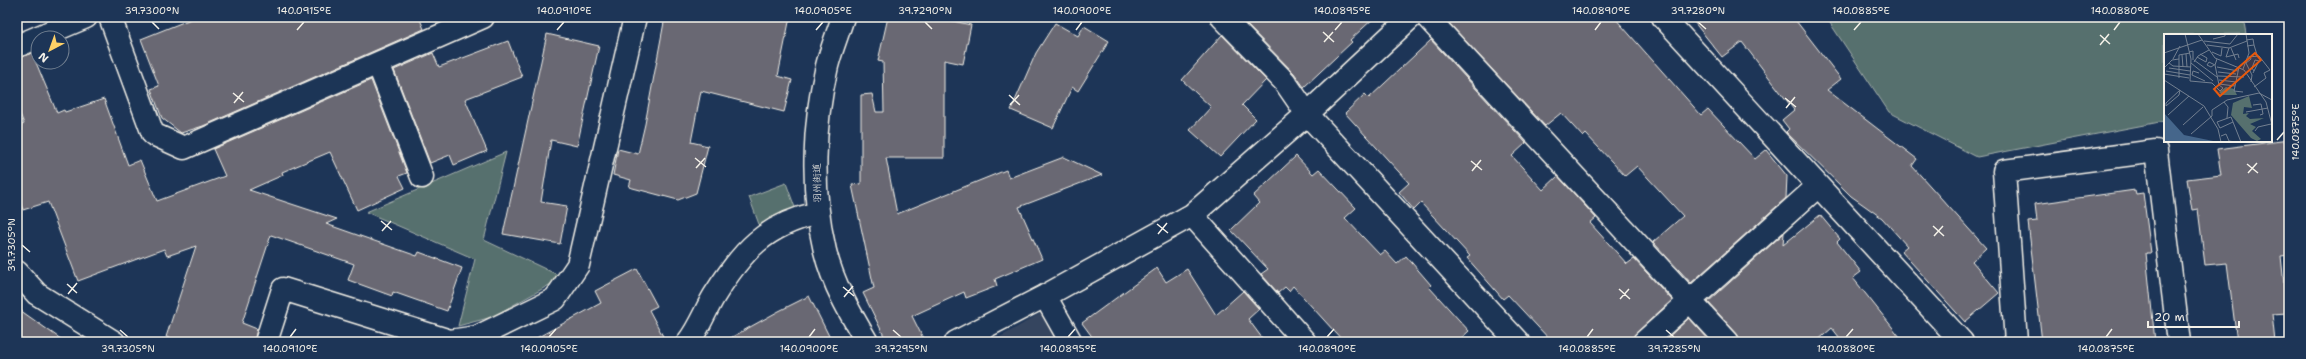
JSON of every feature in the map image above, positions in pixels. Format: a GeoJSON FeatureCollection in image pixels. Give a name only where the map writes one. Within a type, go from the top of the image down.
{"type":"FeatureCollection","features":[{"type":"Feature","properties":{"kind":"street"},"geometry":{"type":"LineString","coordinates":[[17,46],[86,17]]}},
{"type":"Feature","properties":{"kind":"street"},"geometry":{"type":"LineString","coordinates":[[110,17],[153,134],[184,148],[483,17]]}},
{"type":"Feature","properties":{"kind":"street"},"geometry":{"type":"LineString","coordinates":[[266,342],[283,289],[450,341],[477,337],[555,299],[578,265],[635,17]]}},
{"type":"Feature","properties":{"kind":"street","name":"羽州街道"},"geometry":{"type":"LineString","coordinates":[[843,17],[827,66],[817,124],[818,213],[825,252],[842,299],[867,342]]}},
{"type":"Feature","properties":{"kind":"street"},"geometry":{"type":"LineString","coordinates":[[1222,17],[1285,82],[1307,114],[1518,342]]}},
{"type":"Feature","properties":{"kind":"street"},"geometry":{"type":"LineString","coordinates":[[956,342],[1045,296],[1192,215],[1307,114],[1411,17]]}},
{"type":"Feature","properties":{"kind":"street"},"geometry":{"type":"LineString","coordinates":[[1427,17],[1728,342]]}},
{"type":"Feature","properties":{"kind":"street"},"geometry":{"type":"LineString","coordinates":[[1663,17],[1962,342]]}},
{"type":"Feature","properties":{"kind":"street"},"geometry":{"type":"LineString","coordinates":[[378,63],[422,177]]}},
{"type":"Feature","properties":{"kind":"street"},"geometry":{"type":"LineString","coordinates":[[2016,342],[2004,171],[2156,151],[2178,342]]}},
{"type":"Feature","properties":{"kind":"street"},"geometry":{"type":"LineString","coordinates":[[1644,342],[1818,186]]}},
{"type":"Feature","properties":{"kind":"street"},"geometry":{"type":"LineString","coordinates":[[688,342],[697,330],[714,297],[745,251],[773,229],[796,218],[818,213]]}},
{"type":"Feature","properties":{"kind":"street"},"geometry":{"type":"LineString","coordinates":[[1192,215],[1305,342]]}},
{"type":"Feature","properties":{"kind":"street"},"geometry":{"type":"LineString","coordinates":[[17,272],[37,294],[114,342]]}},
{"type":"Feature","properties":{"kind":"street"},"geometry":{"type":"LineString","coordinates":[[1045,296],[1072,342]]}},
{"type":"Feature","properties":{"kind":"shaded area"},"geometry":{"type":"Polygon","coordinates":[[[1044,311],[1063,342],[992,342],[1044,311]]]}},
{"type":"Feature","properties":{"kind":"green space"},"geometry":{"type":"Polygon","coordinates":[[[1826,17],[2243,17],[2246,34],[2164,34],[2164,121],[1977,157],[1889,112],[1826,17]]]}},
{"type":"Feature","properties":{"kind":"green space"},"geometry":{"type":"Polygon","coordinates":[[[506,152],[484,240],[558,275],[551,284],[492,317],[458,326],[475,259],[366,212],[506,152]]]}},
{"type":"Feature","properties":{"kind":"green space"},"geometry":{"type":"Polygon","coordinates":[[[786,183],[797,213],[760,227],[749,197],[786,183]]]}},
{"type":"Feature","properties":{"kind":"building"},"geometry":{"type":"Polygon","coordinates":[[[196,17],[419,17],[424,29],[203,126],[181,133],[162,118],[151,89],[159,86],[141,39],[196,17]]]}},
{"type":"Feature","properties":{"kind":"building"},"geometry":{"type":"Polygon","coordinates":[[[665,17],[790,17],[778,76],[792,80],[784,112],[701,91],[691,142],[708,146],[696,193],[678,200],[629,187],[631,180],[613,175],[618,149],[638,154],[665,17]]]}},
{"type":"Feature","properties":{"kind":"building"},"geometry":{"type":"Polygon","coordinates":[[[888,17],[935,17],[971,25],[963,64],[944,60],[944,158],[886,158],[897,214],[1006,170],[1009,178],[1064,157],[1102,175],[1019,207],[1042,259],[995,279],[997,286],[966,298],[964,292],[912,316],[925,342],[887,342],[863,293],[874,288],[852,185],[861,184],[861,95],[872,94],[876,112],[884,112],[883,62],[878,61],[888,17]]]}},
{"type":"Feature","properties":{"kind":"building"},"geometry":{"type":"Polygon","coordinates":[[[1239,17],[1375,17],[1350,40],[1352,42],[1304,87],[1294,73],[1239,17]]]}},
{"type":"Feature","properties":{"kind":"building"},"geometry":{"type":"Polygon","coordinates":[[[1456,17],[1614,17],[1701,115],[1708,109],[1755,159],[1766,150],[1787,176],[1786,198],[1691,283],[1653,242],[1683,216],[1637,166],[1625,176],[1586,134],[1583,137],[1561,113],[1545,126],[1449,23],[1456,17]]]}},
{"type":"Feature","properties":{"kind":"building"},"geometry":{"type":"Polygon","coordinates":[[[1690,17],[1793,17],[1841,79],[1827,90],[1917,159],[1912,166],[1986,248],[1972,261],[1999,293],[1965,322],[1901,251],[1907,246],[1882,218],[1851,196],[1786,132],[1789,129],[1782,120],[1794,110],[1742,42],[1722,57],[1690,17]]]}},
{"type":"Feature","properties":{"kind":"building"},"geometry":{"type":"Polygon","coordinates":[[[18,19],[22,30],[17,32],[17,20],[18,19]]]}},
{"type":"Feature","properties":{"kind":"building"},"geometry":{"type":"Polygon","coordinates":[[[1055,23],[1078,36],[1084,26],[1109,41],[1078,91],[1072,87],[1053,128],[1011,110],[1036,53],[1055,23]]]}},
{"type":"Feature","properties":{"kind":"building"},"geometry":{"type":"Polygon","coordinates":[[[547,34],[599,46],[577,146],[551,140],[541,202],[567,206],[560,244],[503,234],[547,34]]]}},
{"type":"Feature","properties":{"kind":"building"},"geometry":{"type":"Polygon","coordinates":[[[1222,35],[1266,80],[1242,105],[1256,119],[1220,157],[1190,130],[1211,107],[1182,80],[1222,35]]]}},
{"type":"Feature","properties":{"kind":"building"},"geometry":{"type":"Polygon","coordinates":[[[1431,40],[1526,143],[1512,156],[1543,190],[1558,176],[1596,218],[1590,223],[1627,264],[1634,259],[1672,300],[1636,333],[1632,342],[1552,342],[1508,295],[1503,299],[1467,258],[1470,256],[1421,203],[1414,210],[1399,192],[1409,183],[1345,113],[1365,94],[1369,98],[1431,40]]]}},
{"type":"Feature","properties":{"kind":"building"},"geometry":{"type":"Polygon","coordinates":[[[508,41],[522,77],[465,99],[487,151],[454,165],[450,155],[430,163],[394,70],[433,53],[439,67],[508,41]]]}},
{"type":"Feature","properties":{"kind":"building"},"geometry":{"type":"Polygon","coordinates":[[[30,54],[30,70],[39,70],[57,113],[64,110],[65,112],[104,99],[128,165],[140,160],[157,201],[225,176],[213,149],[371,80],[407,173],[399,176],[405,188],[357,210],[330,152],[282,172],[283,175],[249,190],[337,219],[326,224],[417,256],[419,252],[462,268],[447,311],[393,292],[392,296],[348,280],[354,264],[271,235],[242,323],[257,329],[254,342],[182,342],[166,337],[196,246],[167,256],[164,249],[78,281],[48,202],[23,210],[17,193],[17,127],[24,124],[17,106],[17,58],[30,54]]]}},
{"type":"Feature","properties":{"kind":"building"},"geometry":{"type":"Polygon","coordinates":[[[2289,140],[2289,255],[2281,256],[2287,313],[2272,314],[2275,342],[2237,342],[2227,263],[2205,265],[2198,209],[2192,210],[2187,179],[2221,175],[2217,149],[2289,140]]]}},
{"type":"Feature","properties":{"kind":"building"},"geometry":{"type":"Polygon","coordinates":[[[1296,156],[1313,174],[1319,169],[1356,208],[1345,218],[1380,255],[1385,251],[1397,264],[1406,256],[1431,285],[1429,287],[1469,331],[1457,342],[1344,342],[1293,286],[1289,291],[1285,287],[1278,293],[1261,274],[1268,269],[1231,230],[1259,203],[1253,196],[1296,156]]]}},
{"type":"Feature","properties":{"kind":"building"},"geometry":{"type":"Polygon","coordinates":[[[2135,190],[2136,194],[2143,193],[2151,253],[2146,253],[2155,342],[2042,342],[2028,222],[2037,221],[2035,204],[2135,190]]]}},
{"type":"Feature","properties":{"kind":"building"},"geometry":{"type":"Polygon","coordinates":[[[1820,215],[1840,239],[1837,242],[1861,272],[1853,278],[1904,342],[1843,342],[1832,328],[1816,342],[1740,342],[1737,334],[1708,302],[1784,233],[1783,245],[1820,215]]]}},
{"type":"Feature","properties":{"kind":"building"},"geometry":{"type":"Polygon","coordinates":[[[1157,268],[1166,282],[1187,269],[1216,315],[1243,291],[1259,309],[1248,319],[1265,342],[1096,342],[1082,323],[1157,268]]]}},
{"type":"Feature","properties":{"kind":"building"},"geometry":{"type":"Polygon","coordinates":[[[637,269],[657,306],[649,310],[666,342],[529,342],[601,303],[595,291],[637,269]]]}},
{"type":"Feature","properties":{"kind":"building"},"geometry":{"type":"Polygon","coordinates":[[[809,296],[832,342],[723,342],[779,311],[809,296]]]}},
{"type":"Feature","properties":{"kind":"building"},"geometry":{"type":"Polygon","coordinates":[[[17,308],[65,342],[17,342],[17,308]]]}},
{"type":"Feature","properties":{"kind":"building"},"geometry":{"type":"Polygon","coordinates":[[[1689,318],[1711,342],[1663,342],[1689,318]]]}}]}
